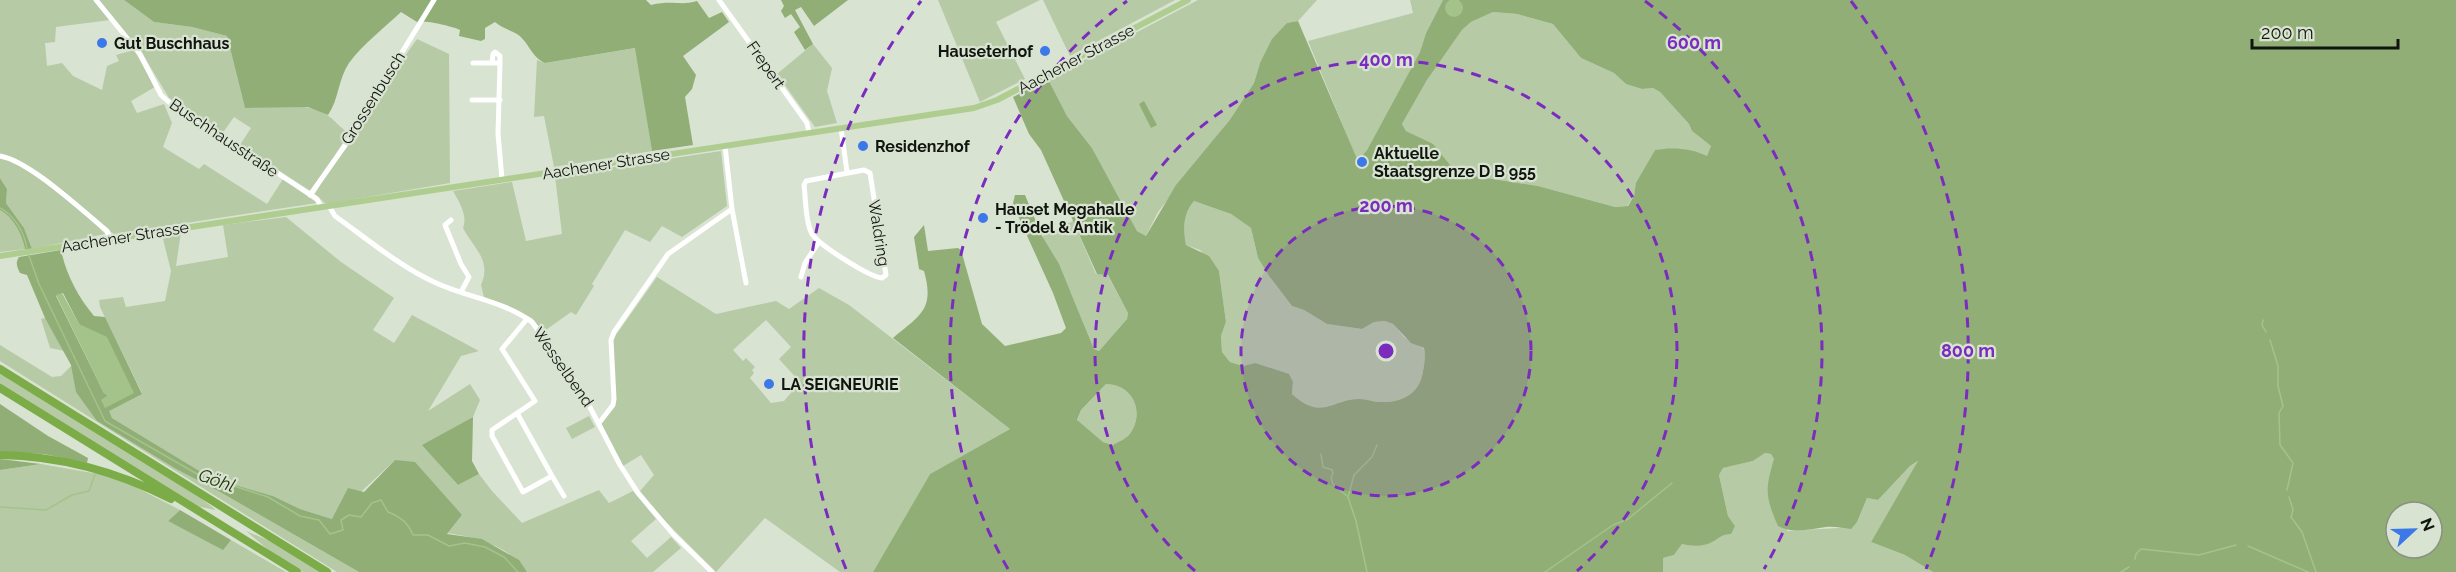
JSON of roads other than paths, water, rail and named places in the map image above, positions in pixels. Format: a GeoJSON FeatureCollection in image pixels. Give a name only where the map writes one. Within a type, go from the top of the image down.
{"type":"FeatureCollection","features":[{"type":"Feature","properties":{"kind":"highway"},"geometry":{"type":"LineString","coordinates":[[0,369],[327,572]]}},
{"type":"Feature","properties":{"kind":"highway"},"geometry":{"type":"LineString","coordinates":[[0,388],[172,497]]}},
{"type":"Feature","properties":{"kind":"highway"},"geometry":{"type":"LineString","coordinates":[[0,455],[38,456],[97,468],[130,479],[184,503],[297,572]]}},
{"type":"Feature","properties":{"kind":"main road","name":"Aachener Strasse"},"geometry":{"type":"LineString","coordinates":[[0,256],[986,105],[1188,0]]}},
{"type":"Feature","properties":{"kind":"street","name":"Buschhausstraße"},"geometry":{"type":"LineString","coordinates":[[96,0],[140,54],[161,95],[317,199],[321,207]]}},
{"type":"Feature","properties":{"kind":"street","name":"Grossenbusch"},"geometry":{"type":"LineString","coordinates":[[310,195],[346,144],[434,0]]}},
{"type":"Feature","properties":{"kind":"street","name":"Frepert"},"geometry":{"type":"LineString","coordinates":[[720,0],[807,123],[809,133]]}},
{"type":"Feature","properties":{"kind":"street"},"geometry":{"type":"LineString","coordinates":[[492,63],[492,54],[495,52],[500,56],[498,134],[502,179]]}},
{"type":"Feature","properties":{"kind":"street"},"geometry":{"type":"LineString","coordinates":[[473,63],[500,63]]}},
{"type":"Feature","properties":{"kind":"street"},"geometry":{"type":"LineString","coordinates":[[472,100],[500,100]]}},
{"type":"Feature","properties":{"kind":"street"},"geometry":{"type":"LineString","coordinates":[[841,128],[847,172]]}},
{"type":"Feature","properties":{"kind":"street"},"geometry":{"type":"LineString","coordinates":[[725,146],[732,208],[747,284]]}},
{"type":"Feature","properties":{"kind":"street"},"geometry":{"type":"LineString","coordinates":[[0,156],[12,160],[62,193],[107,231],[110,239]]}},
{"type":"Feature","properties":{"kind":"street","name":"Waldring"},"geometry":{"type":"LineString","coordinates":[[864,170],[870,173],[886,275],[878,278],[871,275],[819,242],[810,231],[804,185],[810,179],[847,172],[864,170]]}},
{"type":"Feature","properties":{"kind":"street","name":"Wesselbend"},"geometry":{"type":"LineString","coordinates":[[329,206],[335,216],[422,276],[527,318],[538,328],[581,390],[620,465],[638,494],[673,534],[712,572]]}},
{"type":"Feature","properties":{"kind":"street"},"geometry":{"type":"LineString","coordinates":[[599,423],[613,405],[611,340],[614,332],[668,254],[732,208]]}},
{"type":"Feature","properties":{"kind":"street"},"geometry":{"type":"LineString","coordinates":[[451,220],[445,225],[460,264],[469,277],[461,292]]}},
{"type":"Feature","properties":{"kind":"street"},"geometry":{"type":"LineString","coordinates":[[801,277],[805,263],[819,242]]}},
{"type":"Feature","properties":{"kind":"street"},"geometry":{"type":"LineString","coordinates":[[527,318],[502,349],[534,401],[492,430],[494,443],[523,492],[552,476]]}},
{"type":"Feature","properties":{"kind":"street"},"geometry":{"type":"LineString","coordinates":[[517,413],[564,496]]}},
{"type":"Feature","properties":{"kind":"waterway","name":"Göhl"},"geometry":{"type":"LineString","coordinates":[[0,208],[18,225],[27,248]]}},
{"type":"Feature","properties":{"kind":"waterway","name":"Göhl"},"geometry":{"type":"LineString","coordinates":[[28,253],[39,284],[105,421],[197,474],[268,497],[300,516],[319,520],[330,534],[343,530],[341,520],[349,515],[361,517],[372,503],[381,500],[388,512],[404,521],[413,535],[428,535],[449,546],[465,543],[485,547],[504,557],[518,572]]}},
{"type":"Feature","properties":{"kind":"waterway"},"geometry":{"type":"LineString","coordinates":[[2263,320],[2262,325],[2266,332]]}},
{"type":"Feature","properties":{"kind":"waterway"},"geometry":{"type":"LineString","coordinates":[[2270,340],[2278,366],[2278,386],[2283,406],[2279,413],[2280,445],[2293,463],[2287,490]]}},
{"type":"Feature","properties":{"kind":"waterway"},"geometry":{"type":"LineString","coordinates":[[1367,572],[1356,521],[1348,497],[1354,475],[1372,457],[1377,445]]}},
{"type":"Feature","properties":{"kind":"waterway"},"geometry":{"type":"LineString","coordinates":[[1321,454],[1323,467],[1332,470],[1333,484],[1347,496]]}},
{"type":"Feature","properties":{"kind":"waterway"},"geometry":{"type":"LineString","coordinates":[[0,507],[46,510],[72,495],[89,491],[95,474]]}},
{"type":"Feature","properties":{"kind":"waterway"},"geometry":{"type":"LineString","coordinates":[[1545,572],[1613,525],[1628,519],[1672,483]]}},
{"type":"Feature","properties":{"kind":"waterway"},"geometry":{"type":"LineString","coordinates":[[2289,497],[2293,510],[2291,517],[2302,532],[2316,572]]}},
{"type":"Feature","properties":{"kind":"waterway"},"geometry":{"type":"LineString","coordinates":[[2135,559],[2141,549],[2199,555],[2236,545]]}},
{"type":"Feature","properties":{"kind":"waterway"},"geometry":{"type":"LineString","coordinates":[[2248,546],[2308,572]]}},
{"type":"Feature","properties":{"kind":"waterway"},"geometry":{"type":"LineString","coordinates":[[2121,572],[2129,567]]}},
{"type":"Feature","properties":{"kind":"place","name":"Gut Buschhaus"},"geometry":{"type":"Point","coordinates":[102,43]}},
{"type":"Feature","properties":{"kind":"place","name":"Hauseterhof"},"geometry":{"type":"Point","coordinates":[1045,51]}},
{"type":"Feature","properties":{"kind":"place","name":"Residenzhof"},"geometry":{"type":"Point","coordinates":[863,146]}},
{"type":"Feature","properties":{"kind":"place","name":"Aktuelle Staatsgrenze D B 955"},"geometry":{"type":"Point","coordinates":[1362,162]}},
{"type":"Feature","properties":{"kind":"place","name":"Hauset Megahalle - Trödel & Antik"},"geometry":{"type":"Point","coordinates":[983,218]}},
{"type":"Feature","properties":{"kind":"place","name":"LA SEIGNEURIE"},"geometry":{"type":"Point","coordinates":[769,384]}}]}
